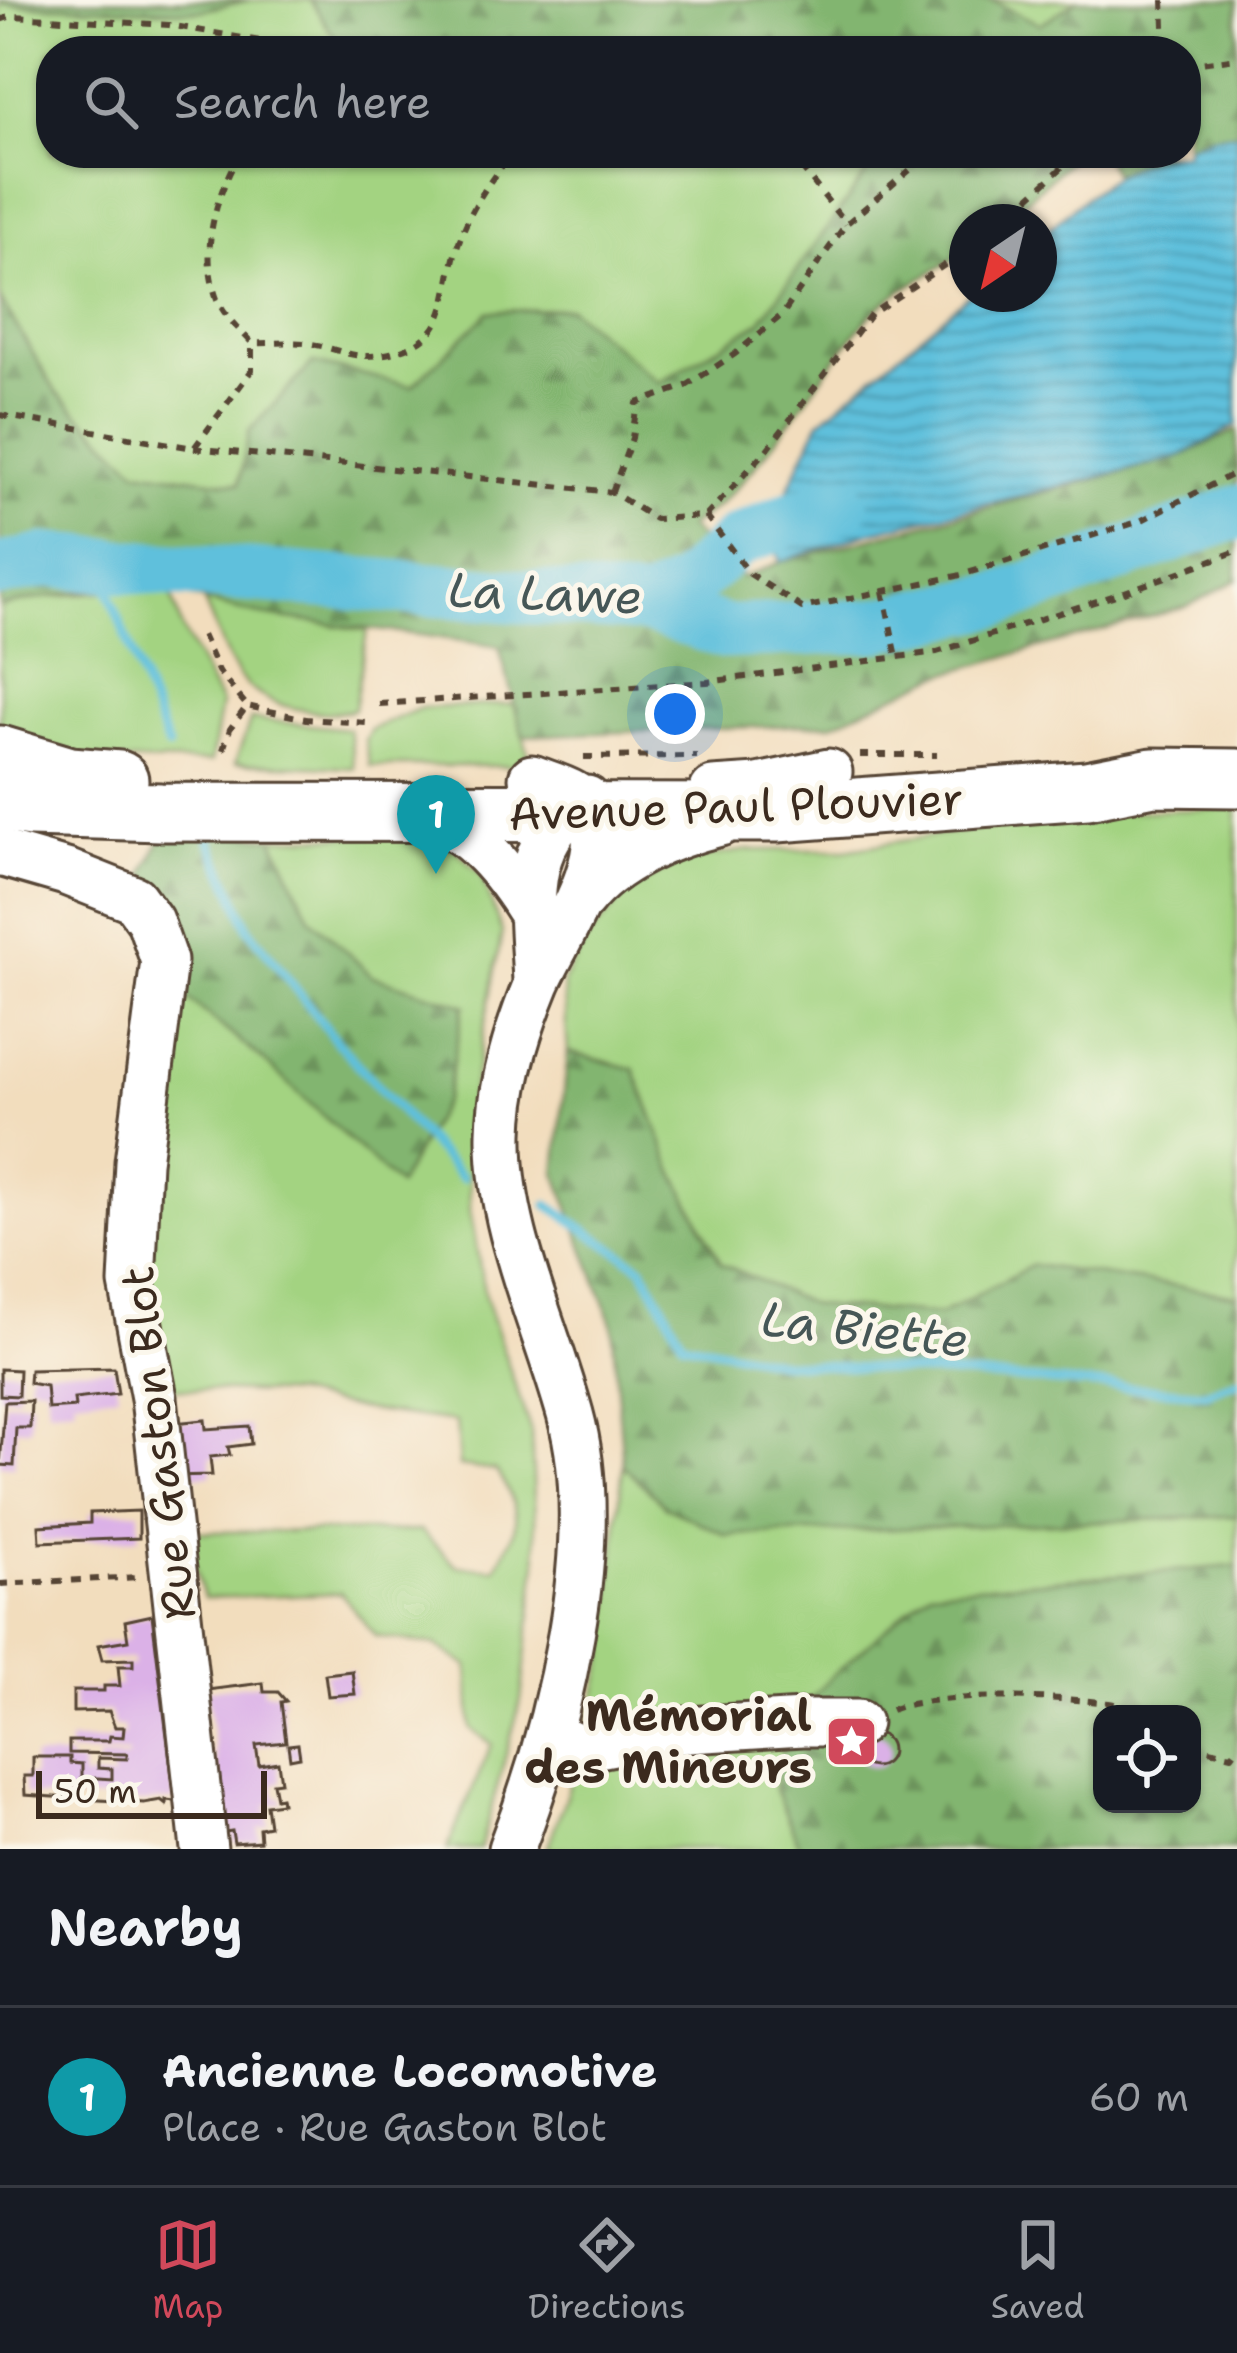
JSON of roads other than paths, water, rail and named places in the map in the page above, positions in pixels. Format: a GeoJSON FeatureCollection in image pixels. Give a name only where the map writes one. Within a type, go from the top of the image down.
{"type":"FeatureCollection","features":[{"type":"Feature","properties":{"kind":"main road","name":"Avenue Paul Plouvier"},"geometry":{"type":"LineString","coordinates":[[0,754],[70,776],[777,813],[1087,790],[1154,777],[1237,778]]}},
{"type":"Feature","properties":{"kind":"main road","name":"Avenue Paul Plouvier"},"geometry":{"type":"LineString","coordinates":[[6,810],[423,813],[568,802],[841,764],[1107,766],[1154,777]]}},
{"type":"Feature","properties":{"kind":"street"},"geometry":{"type":"LineString","coordinates":[[6,810],[50,790],[87,788],[116,779]]}},
{"type":"Feature","properties":{"kind":"street"},"geometry":{"type":"LineString","coordinates":[[511,1849],[550,1737],[580,1547],[580,1466],[570,1416],[513,1226],[500,1133],[508,1071],[552,914],[533,879],[541,843],[568,802]]}},
{"type":"Feature","properties":{"kind":"street","name":"Rue Gaston Blot"},"geometry":{"type":"LineString","coordinates":[[6,810],[66,872],[134,899],[150,921],[164,961],[138,1162],[131,1283],[154,1398],[204,1849]]}},
{"type":"Feature","properties":{"kind":"street"},"geometry":{"type":"LineString","coordinates":[[423,813],[442,819],[480,847],[552,914]]}},
{"type":"Feature","properties":{"kind":"street"},"geometry":{"type":"LineString","coordinates":[[552,914],[663,842],[704,827],[777,813]]}},
{"type":"Feature","properties":{"kind":"street"},"geometry":{"type":"LineString","coordinates":[[550,1737],[584,1748],[672,1731],[858,1724]]}},
{"type":"Feature","properties":{"kind":"water"},"geometry":{"type":"Polygon","coordinates":[[[1237,133],[1237,425],[1177,458],[867,533],[780,562],[771,527],[819,422],[949,312],[1057,312],[1057,222],[1129,168],[1201,168],[1201,140],[1237,133]]]}},
{"type":"Feature","properties":{"kind":"waterway","name":"La Lawe"},"geometry":{"type":"LineString","coordinates":[[0,570],[47,560],[646,606],[685,588],[737,541],[799,515],[842,506]]}},
{"type":"Feature","properties":{"kind":"waterway"},"geometry":{"type":"LineString","coordinates":[[646,606],[726,632],[871,626],[1000,599],[1237,512]]}},
{"type":"Feature","properties":{"kind":"waterway","name":"La Biette"},"geometry":{"type":"LineString","coordinates":[[99,566],[168,747]]}},
{"type":"Feature","properties":{"kind":"waterway","name":"La Biette"},"geometry":{"type":"LineString","coordinates":[[210,840],[249,929],[337,1042],[462,1178]]}},
{"type":"Feature","properties":{"kind":"waterway","name":"La Biette"},"geometry":{"type":"LineString","coordinates":[[548,1205],[643,1268],[683,1342],[782,1362],[1206,1393],[1237,1381]]}},
{"type":"Feature","properties":{"kind":"place","name":"Ancienne Locomotive"},"geometry":{"type":"Point","coordinates":[436,874]}},
{"type":"Feature","properties":{"kind":"place","name":"Mémorial des Mineurs"},"geometry":{"type":"Point","coordinates":[851,1741]}}]}
